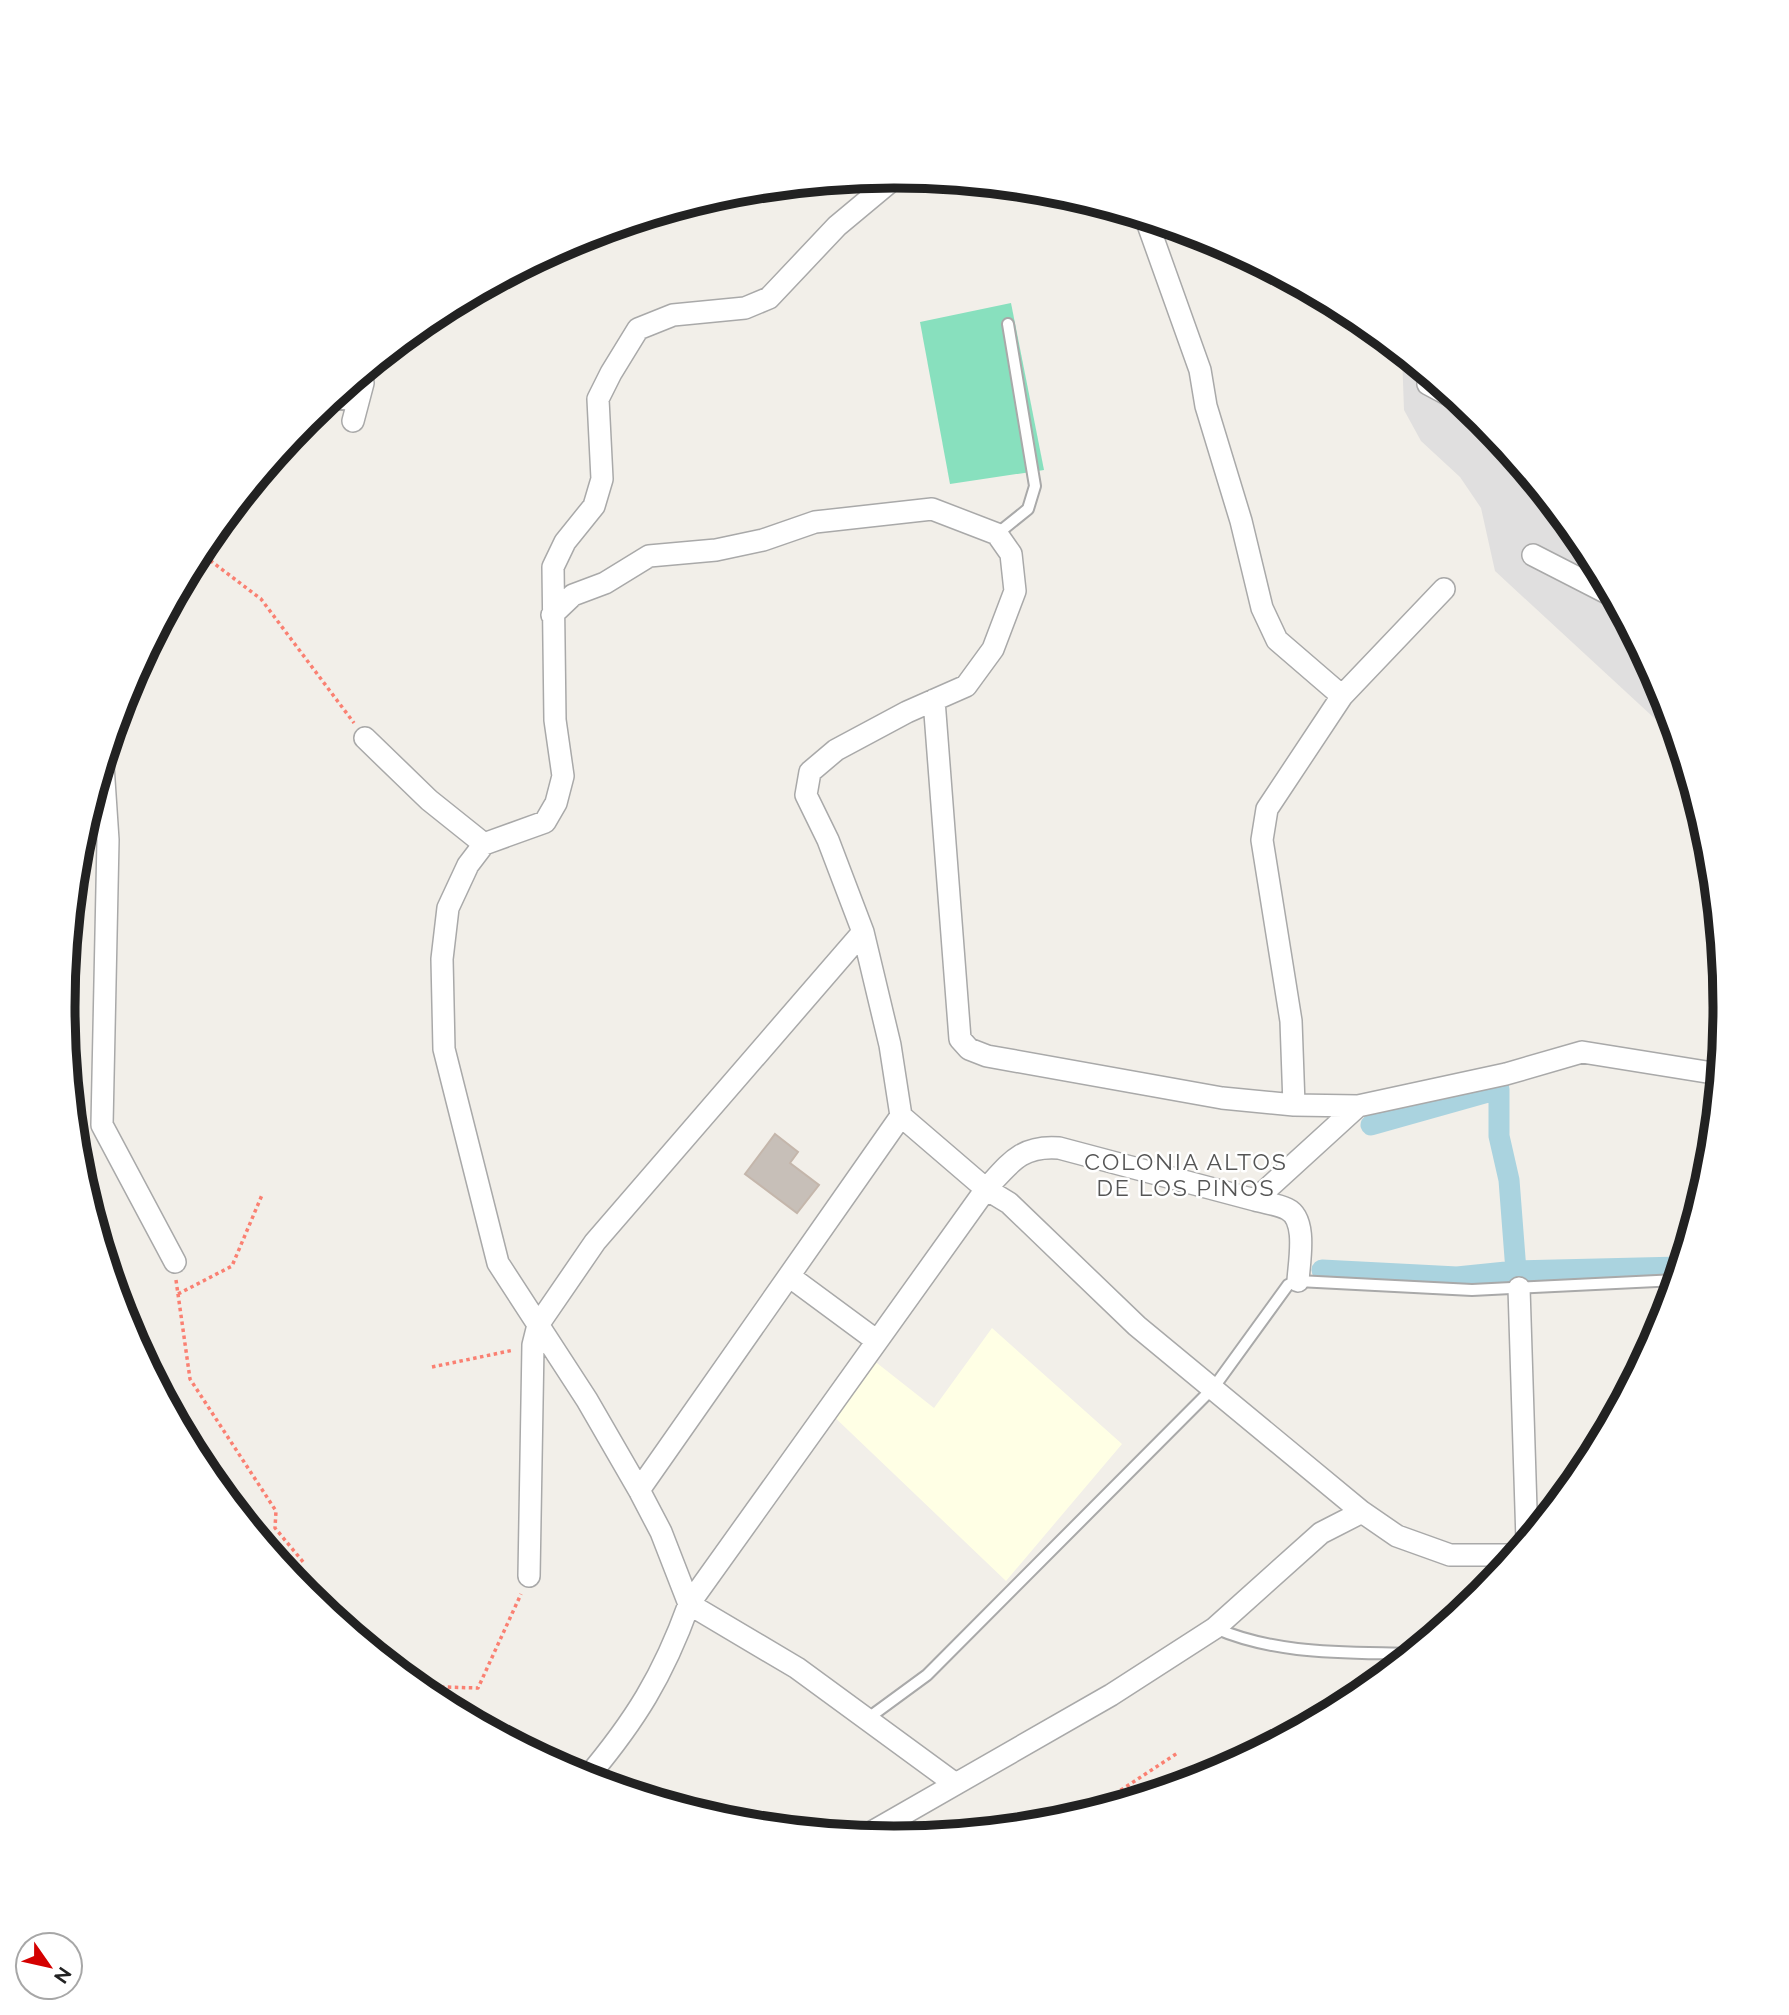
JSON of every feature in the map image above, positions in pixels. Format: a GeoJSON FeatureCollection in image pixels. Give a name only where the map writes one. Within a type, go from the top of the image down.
{"type":"FeatureCollection","features":[{"type":"Feature","properties":{"kind":"street"},"geometry":{"type":"LineString","coordinates":[[882,188],[837,226],[769,298],[745,308],[673,315],[638,329],[598,399],[602,479],[594,506],[565,542],[553,567],[555,720],[563,776],[556,803],[545,822],[484,844],[468,865],[448,908],[442,959],[444,1049],[498,1263],[536,1335],[587,1400],[639,1490],[661,1532],[689,1604],[797,1668],[954,1783]]}},
{"type":"Feature","properties":{"kind":"street"},"geometry":{"type":"LineString","coordinates":[[1150,229],[1200,370],[1206,406],[1241,521],[1262,608],[1277,640],[1342,696]]}},
{"type":"Feature","properties":{"kind":"street"},"geometry":{"type":"LineString","coordinates":[[355,413],[362,385]]}},
{"type":"Feature","properties":{"kind":"street"},"geometry":{"type":"LineString","coordinates":[[552,615],[573,595],[605,583],[649,556],[716,550],[763,540],[815,522],[932,509],[997,534],[1012,554],[1015,592],[993,649],[966,686],[836,750],[810,772],[806,795],[828,840],[863,932],[890,1045],[901,1116],[986,1189],[1009,1203],[1137,1326],[1363,1512],[1397,1536],[1450,1555],[1504,1555]]}},
{"type":"Feature","properties":{"kind":"street"},"geometry":{"type":"LineString","coordinates":[[1533,555],[1598,588]]}},
{"type":"Feature","properties":{"kind":"street"},"geometry":{"type":"LineString","coordinates":[[1294,1105],[1291,1021],[1262,840],[1267,809],[1277,790],[1301,761],[1342,696],[1444,589]]}},
{"type":"Feature","properties":{"kind":"street"},"geometry":{"type":"LineString","coordinates":[[934,700],[960,1039],[969,1049],[987,1056],[1222,1098],[1294,1105],[1358,1106],[1506,1074],[1582,1052],[1711,1068]]}},
{"type":"Feature","properties":{"kind":"street"},"geometry":{"type":"LineString","coordinates":[[365,738],[429,800],[484,844]]}},
{"type":"Feature","properties":{"kind":"street"},"geometry":{"type":"LineString","coordinates":[[104,791],[107,840],[102,1125],[175,1262]]}},
{"type":"Feature","properties":{"kind":"street"},"geometry":{"type":"LineString","coordinates":[[529,1576],[536,1335],[596,1242],[863,932]]}},
{"type":"Feature","properties":{"kind":"street"},"geometry":{"type":"LineString","coordinates":[[1255,1200],[1358,1106]]}},
{"type":"Feature","properties":{"kind":"street"},"geometry":{"type":"LineString","coordinates":[[639,1490],[901,1116]]}},
{"type":"Feature","properties":{"kind":"street"},"geometry":{"type":"LineString","coordinates":[[594,1769],[627,1731],[670,1656],[689,1604],[986,1189],[1016,1158],[1029,1149],[1046,1147],[1289,1209],[1297,1217],[1300,1231],[1298,1281]]}},
{"type":"Feature","properties":{"kind":"street"},"geometry":{"type":"LineString","coordinates":[[789,1276],[877,1341]]}},
{"type":"Feature","properties":{"kind":"street"},"geometry":{"type":"LineString","coordinates":[[1520,1288],[1527,1527]]}},
{"type":"Feature","properties":{"kind":"street"},"geometry":{"type":"LineString","coordinates":[[881,1827],[1111,1695],[1215,1628],[1321,1533],[1363,1512]]}},
{"type":"Feature","properties":{"kind":"lane"},"geometry":{"type":"LineString","coordinates":[[997,534],[1028,509],[1035,486],[1007,324]]}},
{"type":"Feature","properties":{"kind":"lane"},"geometry":{"type":"LineString","coordinates":[[338,407],[355,413]]}},
{"type":"Feature","properties":{"kind":"lane"},"geometry":{"type":"LineString","coordinates":[[867,1719],[927,1675],[1214,1388],[1287,1285],[1298,1281],[1472,1290],[1666,1280]]}},
{"type":"Feature","properties":{"kind":"lane"},"geometry":{"type":"LineString","coordinates":[[1215,1628],[1242,1640],[1311,1651],[1397,1654]]}},
{"type":"Feature","properties":{"kind":"path"},"geometry":{"type":"LineString","coordinates":[[209,559],[261,599],[365,738]]}},
{"type":"Feature","properties":{"kind":"path"},"geometry":{"type":"LineString","coordinates":[[178,1293],[232,1266],[262,1195]]}},
{"type":"Feature","properties":{"kind":"path"},"geometry":{"type":"LineString","coordinates":[[175,1262],[190,1379],[276,1511],[275,1528],[304,1563]]}},
{"type":"Feature","properties":{"kind":"path"},"geometry":{"type":"LineString","coordinates":[[432,1367],[536,1335]]}},
{"type":"Feature","properties":{"kind":"path"},"geometry":{"type":"LineString","coordinates":[[440,1689],[443,1687],[478,1688],[529,1576]]}},
{"type":"Feature","properties":{"kind":"path"},"geometry":{"type":"LineString","coordinates":[[1107,1799],[1179,1752]]}},
{"type":"Feature","properties":{"kind":"shaded area"},"geometry":{"type":"Polygon","coordinates":[[[1402,366],[1474,428],[1510,467],[1576,552],[1604,598],[1629,645],[1663,726],[1495,571],[1481,508],[1460,477],[1421,441],[1404,410],[1402,366]]]}},
{"type":"Feature","properties":{"kind":"shaded area"},"geometry":{"type":"Polygon","coordinates":[[[992,1328],[1122,1444],[1006,1581],[827,1410],[868,1356],[934,1408],[992,1328]]]}},
{"type":"Feature","properties":{"kind":"green space"},"geometry":{"type":"Polygon","coordinates":[[[1011,303],[1044,470],[950,484],[920,322],[1011,303]]]}},
{"type":"Feature","properties":{"kind":"building"},"geometry":{"type":"Polygon","coordinates":[[[775,1134],[798,1152],[790,1163],[819,1185],[797,1213],[745,1174],[775,1134]]]}},
{"type":"Feature","properties":{"kind":"waterway"},"geometry":{"type":"LineString","coordinates":[[1322,1270],[1457,1277],[1516,1271],[1509,1180],[1499,1136],[1499,1089],[1371,1125]]}},
{"type":"Feature","properties":{"kind":"waterway"},"geometry":{"type":"LineString","coordinates":[[1517,1283],[1516,1271],[1671,1267]]}},
{"type":"Feature","properties":{"kind":"district","name":"COLONIA ALTOS DE LOS PINOS"},"geometry":{"type":"Point","coordinates":[1186,1175]}}]}
